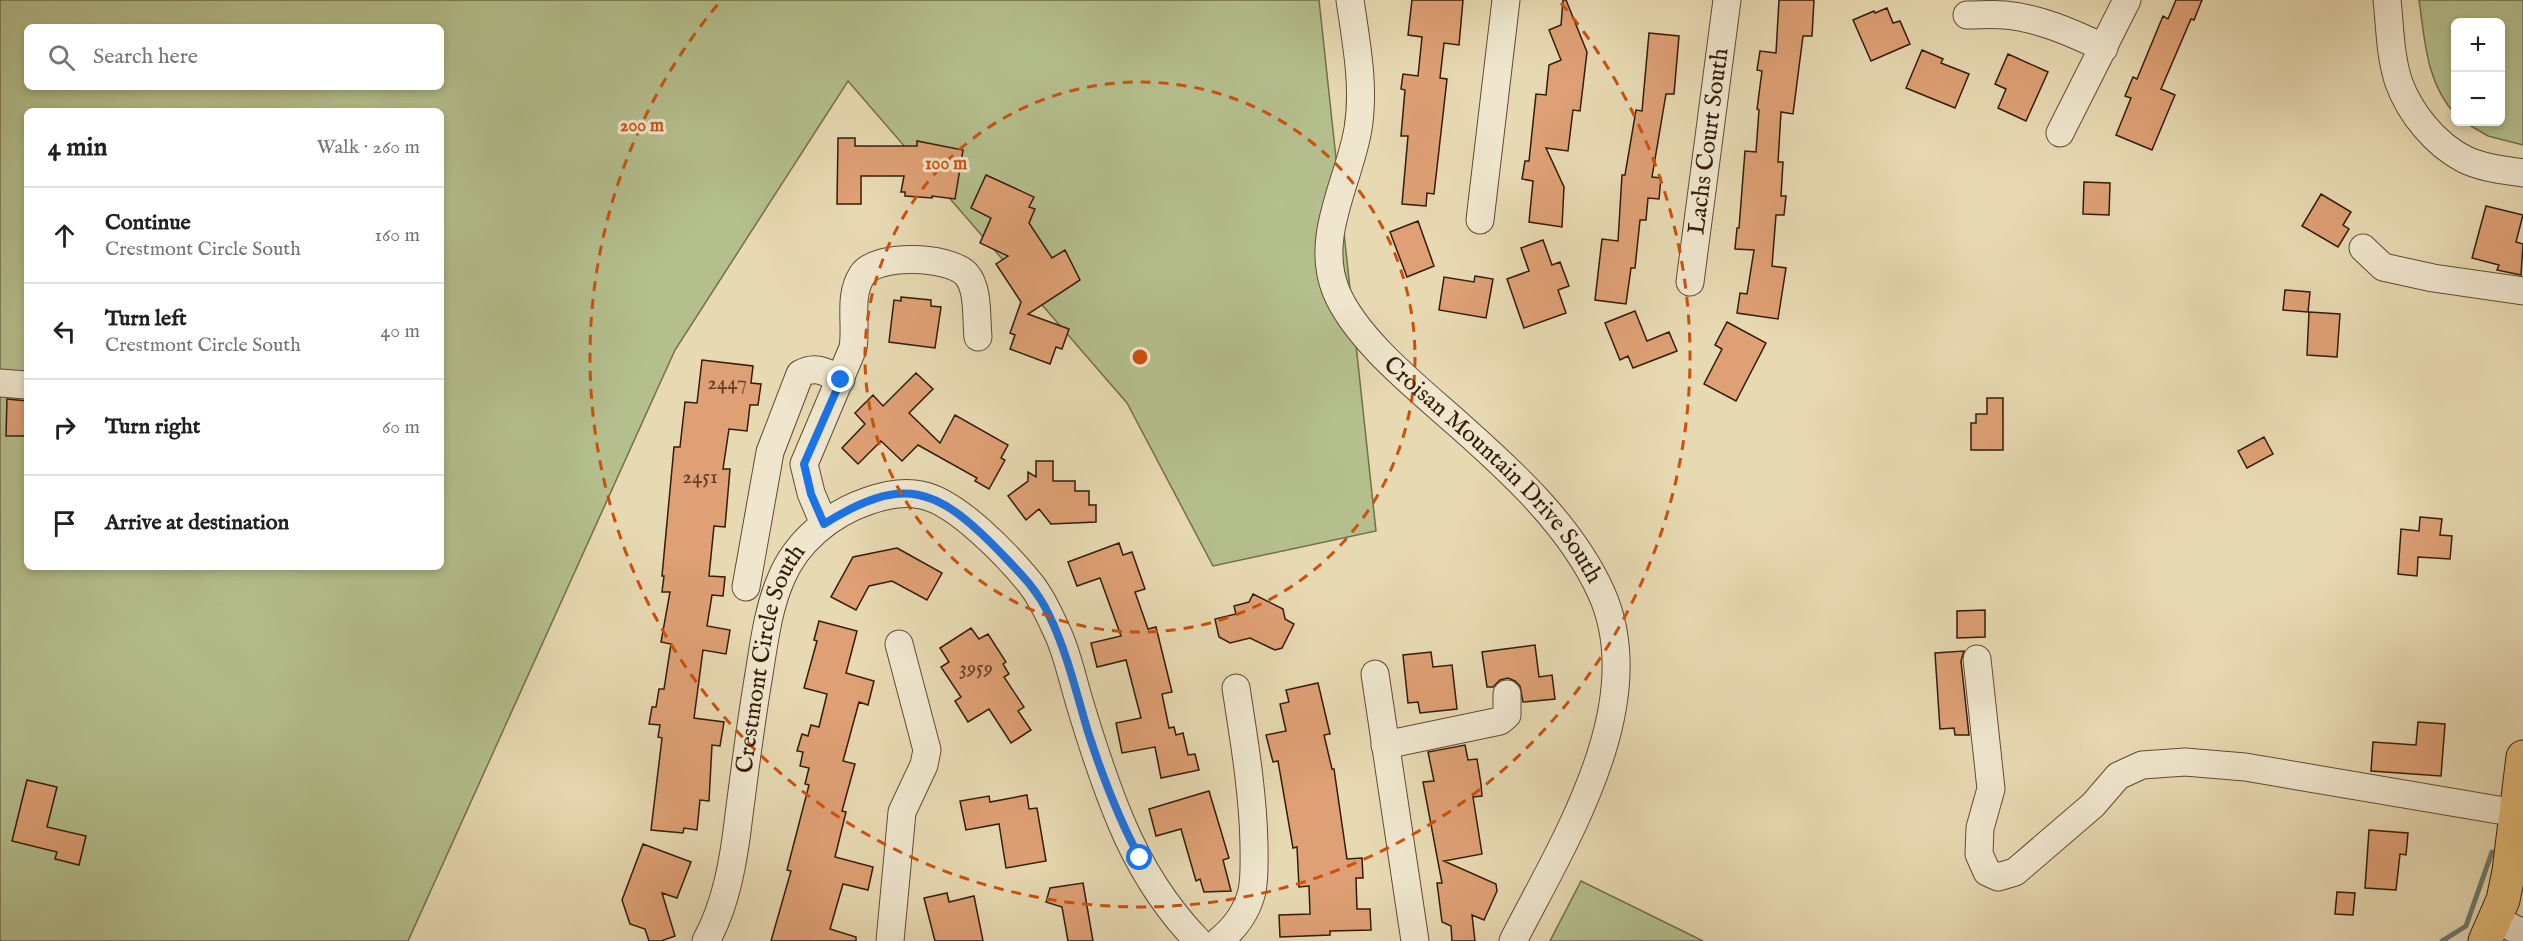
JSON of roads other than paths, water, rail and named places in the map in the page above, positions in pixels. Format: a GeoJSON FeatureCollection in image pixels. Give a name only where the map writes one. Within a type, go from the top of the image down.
{"type":"FeatureCollection","features":[{"type":"Feature","properties":{"kind":"main road"},"geometry":{"type":"LineString","coordinates":[[2501,931],[2503,900],[2509,871],[2523,757]]}},
{"type":"Feature","properties":{"kind":"street","name":"Croisan Mountain Drive South"},"geometry":{"type":"LineString","coordinates":[[1350,0],[1359,65],[1359,112],[1350,166],[1329,240],[1330,274],[1335,290],[1345,311],[1359,328],[1423,393],[1520,482],[1575,547],[1602,594],[1615,646],[1615,695],[1611,722],[1602,752],[1574,821],[1513,941]]}},
{"type":"Feature","properties":{"kind":"street"},"geometry":{"type":"LineString","coordinates":[[1480,220],[1506,0]]}},
{"type":"Feature","properties":{"kind":"street","name":"Lachs Court South"},"geometry":{"type":"LineString","coordinates":[[1690,282],[1727,0]]}},
{"type":"Feature","properties":{"kind":"street"},"geometry":{"type":"LineString","coordinates":[[2060,133],[2127,0]]}},
{"type":"Feature","properties":{"kind":"street"},"geometry":{"type":"LineString","coordinates":[[2387,0],[2399,82],[2409,105],[2425,127],[2441,143],[2465,159],[2493,169],[2523,173]]}},
{"type":"Feature","properties":{"kind":"street"},"geometry":{"type":"LineString","coordinates":[[1967,15],[2019,18],[2073,33],[2104,48]]}},
{"type":"Feature","properties":{"kind":"street"},"geometry":{"type":"LineString","coordinates":[[2363,248],[2384,267],[2433,278],[2523,291]]}},
{"type":"Feature","properties":{"kind":"street"},"geometry":{"type":"LineString","coordinates":[[824,524],[811,494],[804,464],[854,348],[856,333],[853,310],[858,283],[864,272],[888,260],[947,262],[967,275],[973,288],[978,337]]}},
{"type":"Feature","properties":{"kind":"street"},"geometry":{"type":"LineString","coordinates":[[746,587],[770,452],[800,374],[809,369],[823,370],[841,380]]}},
{"type":"Feature","properties":{"kind":"street"},"geometry":{"type":"LineString","coordinates":[[0,383],[24,385]]}},
{"type":"Feature","properties":{"kind":"street","name":"Crestmont Circle South"},"geometry":{"type":"LineString","coordinates":[[706,941],[719,912],[736,844],[752,720],[773,604],[781,579],[792,557],[824,524],[854,506],[877,497],[898,493],[922,495],[946,504],[970,521],[1031,584],[1060,638],[1089,733],[1122,825],[1178,921],[1198,941]]}},
{"type":"Feature","properties":{"kind":"street"},"geometry":{"type":"LineString","coordinates":[[890,941],[902,812],[924,765],[927,750],[899,644]]}},
{"type":"Feature","properties":{"kind":"street"},"geometry":{"type":"LineString","coordinates":[[1977,659],[1991,789],[1980,828],[1979,854],[1986,872],[1998,877],[2015,872],[2032,859],[2093,805],[2118,777],[2142,765],[2185,762],[2245,767],[2516,813]]}},
{"type":"Feature","properties":{"kind":"street"},"geometry":{"type":"LineString","coordinates":[[1374,674],[1415,941]]}},
{"type":"Feature","properties":{"kind":"street"},"geometry":{"type":"LineString","coordinates":[[1219,941],[1240,919],[1247,906],[1252,890],[1254,866],[1250,787],[1236,688]]}},
{"type":"Feature","properties":{"kind":"street"},"geometry":{"type":"LineString","coordinates":[[1385,745],[1500,721],[1507,714],[1507,694]]}},
{"type":"Feature","properties":{"kind":"waterway"},"geometry":{"type":"LineString","coordinates":[[2442,941],[2466,926],[2492,852]]}}]}
